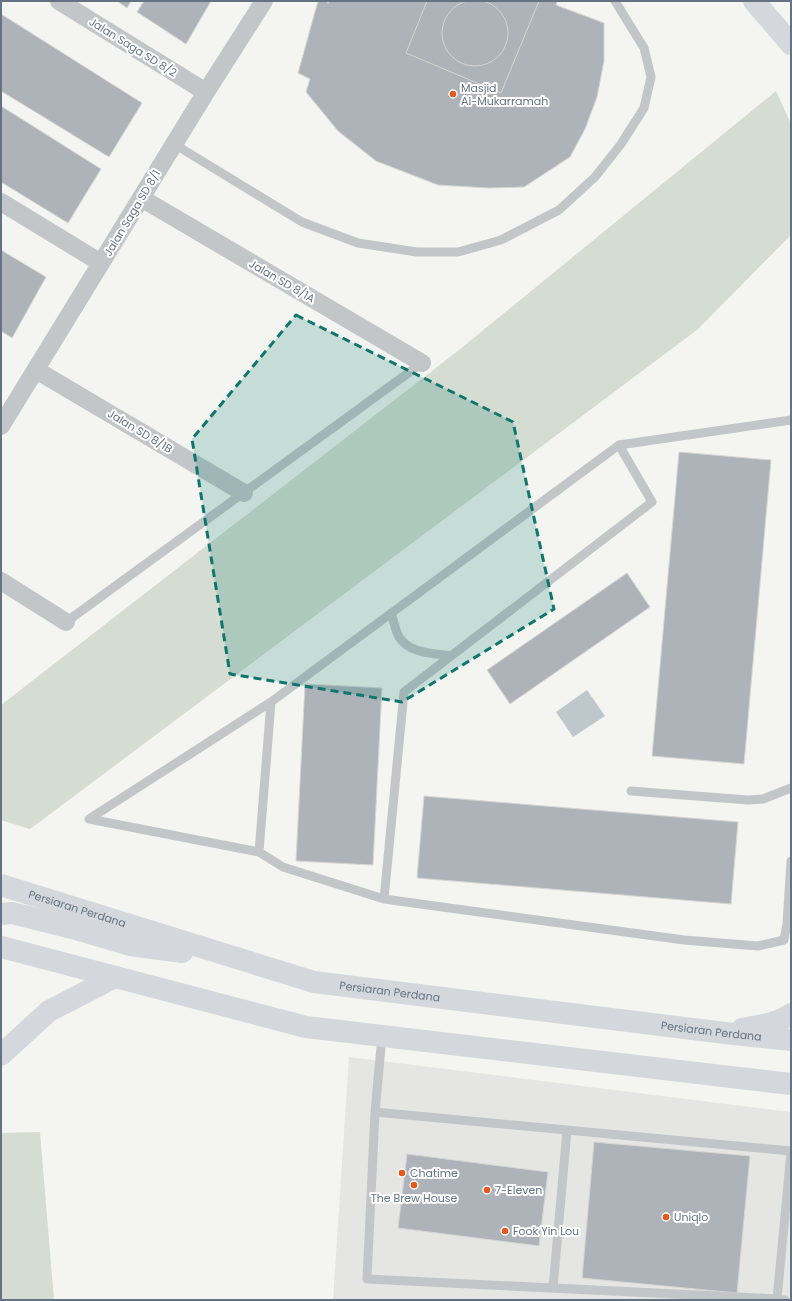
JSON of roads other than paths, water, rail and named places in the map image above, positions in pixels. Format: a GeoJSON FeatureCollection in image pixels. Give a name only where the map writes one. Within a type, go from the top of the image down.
{"type":"FeatureCollection","features":[{"type":"Feature","properties":{"kind":"main road"},"geometry":{"type":"LineString","coordinates":[[754,1],[791,44]]}},
{"type":"Feature","properties":{"kind":"main road","name":"Persiaran Perdana"},"geometry":{"type":"LineString","coordinates":[[1,885],[314,982],[791,1040]]}},
{"type":"Feature","properties":{"kind":"main road"},"geometry":{"type":"LineString","coordinates":[[1,914],[12,913],[72,928],[130,945],[254,963]]}},
{"type":"Feature","properties":{"kind":"main road"},"geometry":{"type":"LineString","coordinates":[[1,947],[306,1027],[791,1084]]}},
{"type":"Feature","properties":{"kind":"main road"},"geometry":{"type":"LineString","coordinates":[[1,1054],[49,1011],[115,977]]}},
{"type":"Feature","properties":{"kind":"main road"},"geometry":{"type":"LineString","coordinates":[[725,1033],[763,1025],[787,1017],[791,1014]]}},
{"type":"Feature","properties":{"kind":"street","name":"Jalan Saga SD 8/2"},"geometry":{"type":"LineString","coordinates":[[59,1],[206,92]]}},
{"type":"Feature","properties":{"kind":"street","name":"Jalan Saga SD 8/1"},"geometry":{"type":"LineString","coordinates":[[1,426],[206,92],[264,1]]}},
{"type":"Feature","properties":{"kind":"street","name":"Jalan SD 8/1A"},"geometry":{"type":"LineString","coordinates":[[141,198],[422,363]]}},
{"type":"Feature","properties":{"kind":"street"},"geometry":{"type":"LineString","coordinates":[[1,202],[101,263]]}},
{"type":"Feature","properties":{"kind":"street","name":"Jalan SD 8/1B"},"geometry":{"type":"LineString","coordinates":[[36,370],[244,493]]}},
{"type":"Feature","properties":{"kind":"street"},"geometry":{"type":"LineString","coordinates":[[1,581],[66,622]]}},
{"type":"Feature","properties":{"kind":"lane"},"geometry":{"type":"LineString","coordinates":[[174,144],[302,222],[358,243],[417,252],[458,252],[501,240],[559,210],[595,177],[621,144],[644,108],[651,77],[644,48],[616,1]]}},
{"type":"Feature","properties":{"kind":"lane"},"geometry":{"type":"LineString","coordinates":[[66,622],[422,363]]}},
{"type":"Feature","properties":{"kind":"lane"},"geometry":{"type":"LineString","coordinates":[[791,420],[619,445],[271,702],[89,819],[259,852],[283,867],[384,899],[684,940],[758,946],[784,940],[787,924],[791,861]]}},
{"type":"Feature","properties":{"kind":"lane"},"geometry":{"type":"LineString","coordinates":[[384,899],[404,692],[652,502],[619,445]]}},
{"type":"Feature","properties":{"kind":"lane"},"geometry":{"type":"LineString","coordinates":[[391,613],[399,636],[407,646],[419,651],[451,656]]}},
{"type":"Feature","properties":{"kind":"lane"},"geometry":{"type":"LineString","coordinates":[[259,852],[271,702]]}},
{"type":"Feature","properties":{"kind":"lane"},"geometry":{"type":"LineString","coordinates":[[631,791],[763,800],[791,788]]}},
{"type":"Feature","properties":{"kind":"lane"},"geometry":{"type":"LineString","coordinates":[[375,1112],[791,1152],[781,1300],[367,1280],[375,1112],[382,1036]]}},
{"type":"Feature","properties":{"kind":"lane"},"geometry":{"type":"LineString","coordinates":[[553,1288],[567,1130]]}},
{"type":"Feature","properties":{"kind":"place","name":"Masjid Al-Mukarramah"},"geometry":{"type":"Point","coordinates":[453,94]}},
{"type":"Feature","properties":{"kind":"place","name":"Chatime"},"geometry":{"type":"Point","coordinates":[402,1173]}},
{"type":"Feature","properties":{"kind":"place","name":"The Brew House"},"geometry":{"type":"Point","coordinates":[414,1185]}},
{"type":"Feature","properties":{"kind":"place","name":"7-Eleven"},"geometry":{"type":"Point","coordinates":[487,1190]}},
{"type":"Feature","properties":{"kind":"place","name":"Uniqlo"},"geometry":{"type":"Point","coordinates":[666,1217]}},
{"type":"Feature","properties":{"kind":"place","name":"Fook Yin Lou"},"geometry":{"type":"Point","coordinates":[505,1231]}}]}
